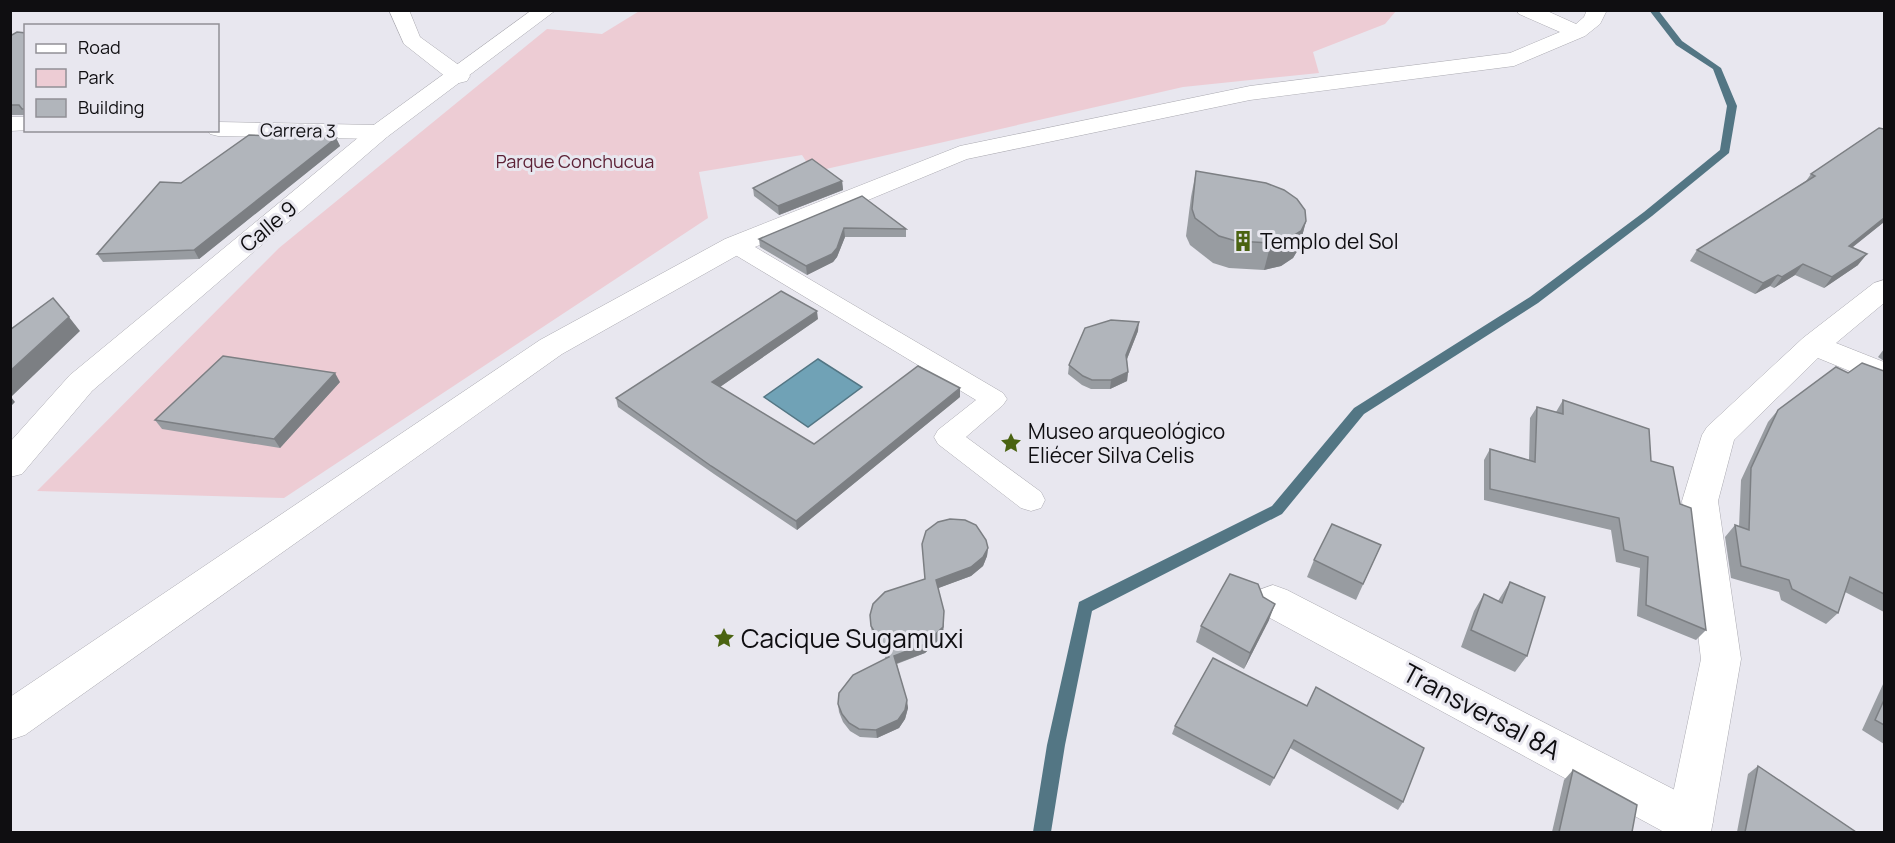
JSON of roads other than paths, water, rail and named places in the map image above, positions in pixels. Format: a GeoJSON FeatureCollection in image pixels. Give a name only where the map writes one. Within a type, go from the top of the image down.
{"type":"FeatureCollection","features":[{"type":"Feature","properties":{"kind":"street"},"geometry":{"type":"LineString","coordinates":[[399,10],[411,40],[459,76]]}},
{"type":"Feature","properties":{"kind":"street","name":"Calle 9"},"geometry":{"type":"LineString","coordinates":[[10,465],[81,383],[379,132],[459,76],[546,10]]}},
{"type":"Feature","properties":{"kind":"street"},"geometry":{"type":"LineString","coordinates":[[1526,10],[1588,21]]}},
{"type":"Feature","properties":{"kind":"street"},"geometry":{"type":"LineString","coordinates":[[10,721],[551,347],[735,246],[960,153],[1250,93],[1514,59],[1588,21]]}},
{"type":"Feature","properties":{"kind":"street","name":"Carrera 3"},"geometry":{"type":"LineString","coordinates":[[219,129],[379,132]]}},
{"type":"Feature","properties":{"kind":"street"},"geometry":{"type":"LineString","coordinates":[[1689,827],[1721,658],[1700,501],[1719,435],[1814,345],[1884,289]]}},
{"type":"Feature","properties":{"kind":"street"},"geometry":{"type":"LineString","coordinates":[[1814,345],[1884,374]]}},
{"type":"Feature","properties":{"kind":"street","name":"Transversal 8A"},"geometry":{"type":"LineString","coordinates":[[1274,601],[1689,827]]}},
{"type":"Feature","properties":{"kind":"lane"},"geometry":{"type":"LineString","coordinates":[[735,246],[994,399],[948,437],[1031,500]]}},
{"type":"Feature","properties":{"kind":"water"},"geometry":{"type":"Polygon","coordinates":[[[818,359],[862,387],[808,427],[764,397],[818,359]]]}},
{"type":"Feature","properties":{"kind":"waterway"},"geometry":{"type":"LineString","coordinates":[[1042,832],[1056,745],[1085,607],[1277,510],[1359,411],[1534,300],[1648,214],[1725,151],[1732,106],[1717,68],[1679,43],[1653,10]]}},
{"type":"Feature","properties":{"kind":"place","name":"Templo del Sol"},"geometry":{"type":"Point","coordinates":[1243,241]}},
{"type":"Feature","properties":{"kind":"place","name":"Museo arqueológico Eliécer Silva Celis"},"geometry":{"type":"Point","coordinates":[1011,443]}},
{"type":"Feature","properties":{"kind":"place","name":"Cacique Sugamuxi"},"geometry":{"type":"Point","coordinates":[724,638]}},
{"type":"Feature","properties":{"kind":"park label","name":"Parque Conchucua"},"geometry":{"type":"Point","coordinates":[575,161]}}]}
